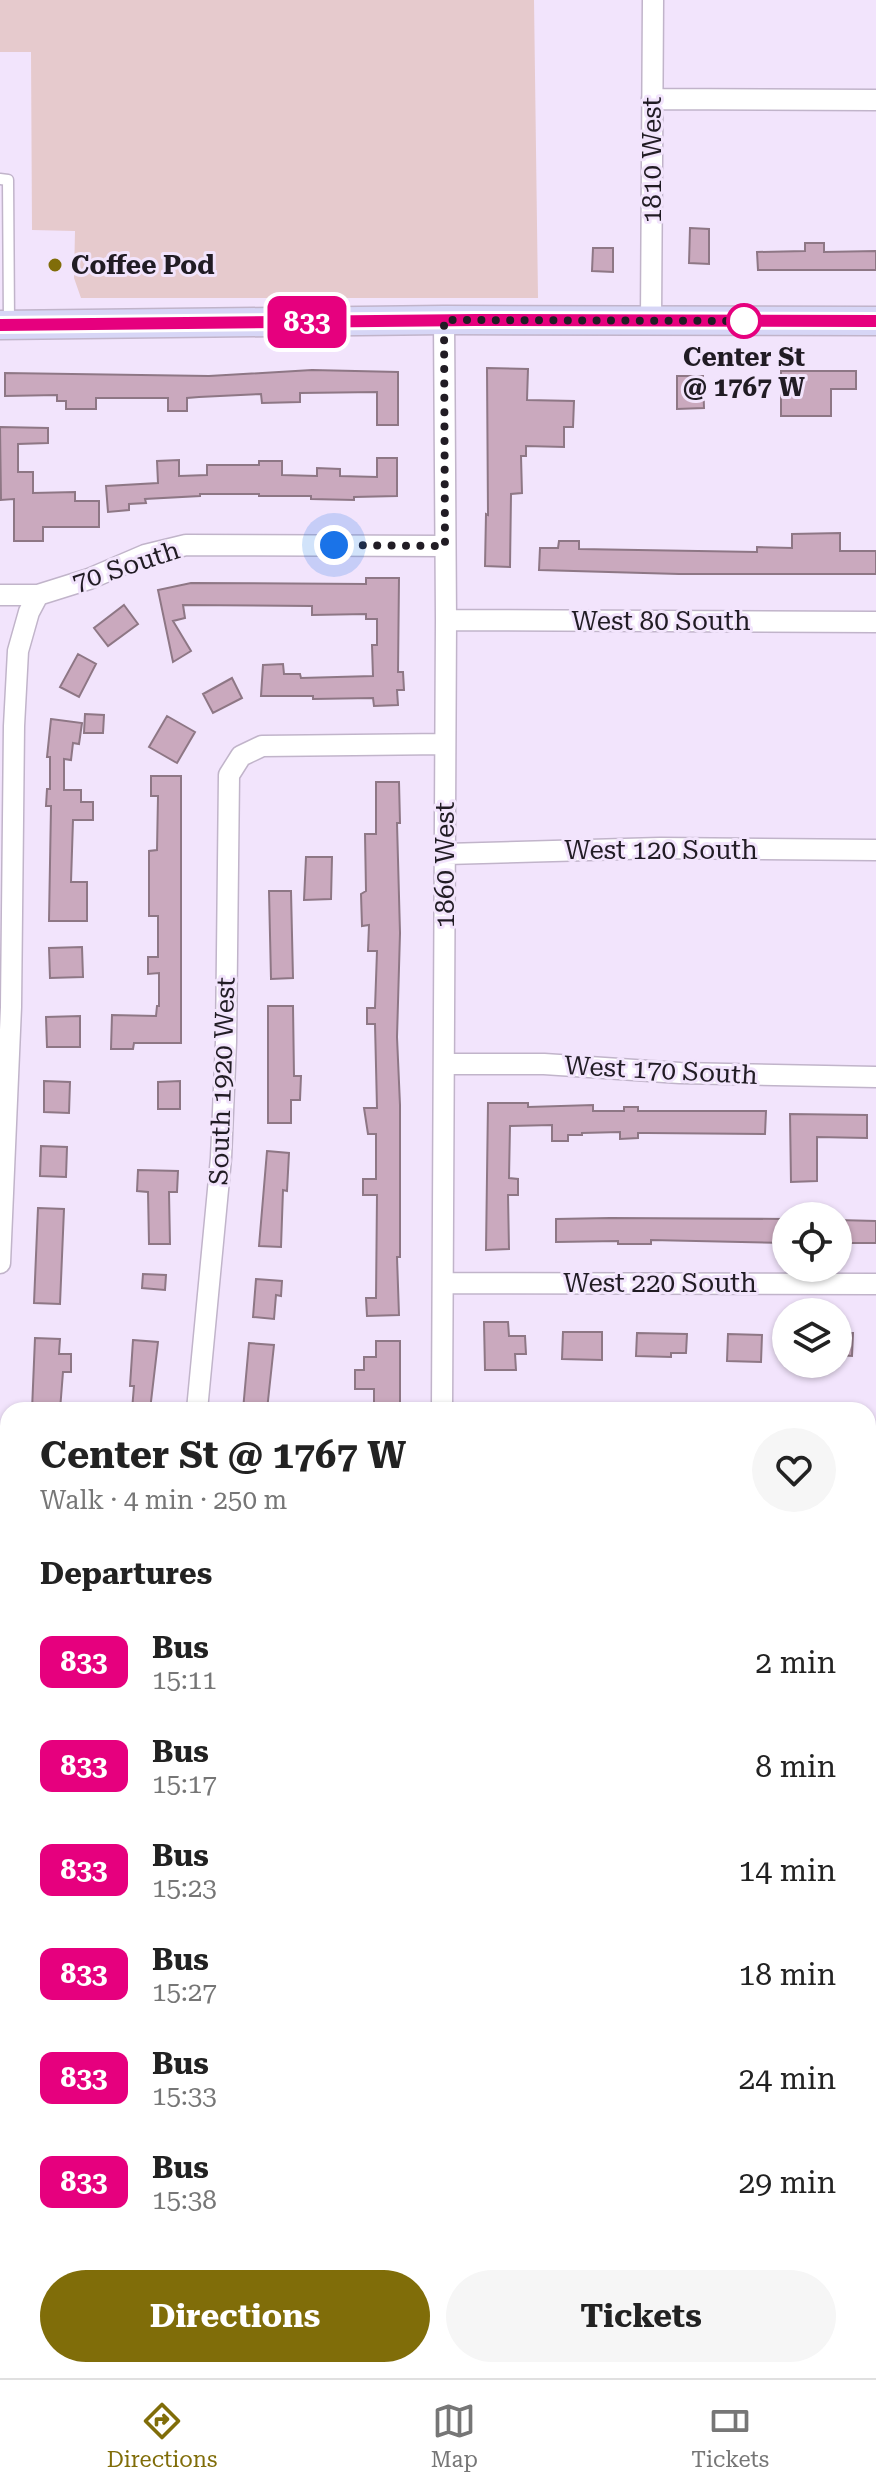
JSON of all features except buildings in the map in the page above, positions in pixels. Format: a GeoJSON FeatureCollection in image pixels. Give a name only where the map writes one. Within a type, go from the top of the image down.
{"type":"FeatureCollection","features":[{"type":"Feature","properties":{"kind":"main road"},"geometry":{"type":"LineString","coordinates":[[4,325],[444,320],[876,321]]}},
{"type":"Feature","properties":{"kind":"street","name":"1810 West"},"geometry":{"type":"LineString","coordinates":[[651,321],[653,0]]}},
{"type":"Feature","properties":{"kind":"street"},"geometry":{"type":"LineString","coordinates":[[652,99],[876,100]]}},
{"type":"Feature","properties":{"kind":"street","name":"1860 West"},"geometry":{"type":"LineString","coordinates":[[442,1402],[446,854],[444,320]]}},
{"type":"Feature","properties":{"kind":"street","name":"70 South"},"geometry":{"type":"LineString","coordinates":[[0,595],[38,595],[89,579],[145,555],[186,545],[445,546]]}},
{"type":"Feature","properties":{"kind":"street"},"geometry":{"type":"LineString","coordinates":[[0,1263],[11,1007],[14,726],[18,651],[29,612],[38,595]]}},
{"type":"Feature","properties":{"kind":"street","name":"West 80 South"},"geometry":{"type":"LineString","coordinates":[[446,620],[876,622]]}},
{"type":"Feature","properties":{"kind":"street","name":"South 1920 West"},"geometry":{"type":"LineString","coordinates":[[198,1402],[222,1129],[226,1042],[227,786],[234,765],[241,756],[262,746],[445,744]]}},
{"type":"Feature","properties":{"kind":"street","name":"West 120 South"},"geometry":{"type":"LineString","coordinates":[[446,854],[660,848],[876,850]]}},
{"type":"Feature","properties":{"kind":"street","name":"West 170 South"},"geometry":{"type":"LineString","coordinates":[[445,1064],[544,1064],[680,1073],[876,1077]]}},
{"type":"Feature","properties":{"kind":"street","name":"West 220 South"},"geometry":{"type":"LineString","coordinates":[[443,1283],[876,1284]]}},
{"type":"Feature","properties":{"kind":"lane"},"geometry":{"type":"LineString","coordinates":[[4,179],[4,325]]}},
{"type":"Feature","properties":{"kind":"shaded area"},"geometry":{"type":"Polygon","coordinates":[[[0,0],[534,0],[538,298],[81,298],[74,278],[75,231],[32,230],[31,52],[0,52],[0,0]]]}},
{"type":"Feature","properties":{"kind":"bus line","name":"833"},"geometry":{"type":"LineString","coordinates":[[0,325],[475,320],[876,321]]}},
{"type":"Feature","properties":{"kind":"place","name":"Coffee Pod"},"geometry":{"type":"Point","coordinates":[55,265]}},
{"type":"Feature","properties":{"kind":"place","name":"Center St @ 1767 W"},"geometry":{"type":"Point","coordinates":[744,321]}},
{"type":"Feature","properties":{"kind":"route"},"geometry":{"type":"LineString","coordinates":[[334,545],[445,546],[444,320],[744,321]]}}]}
